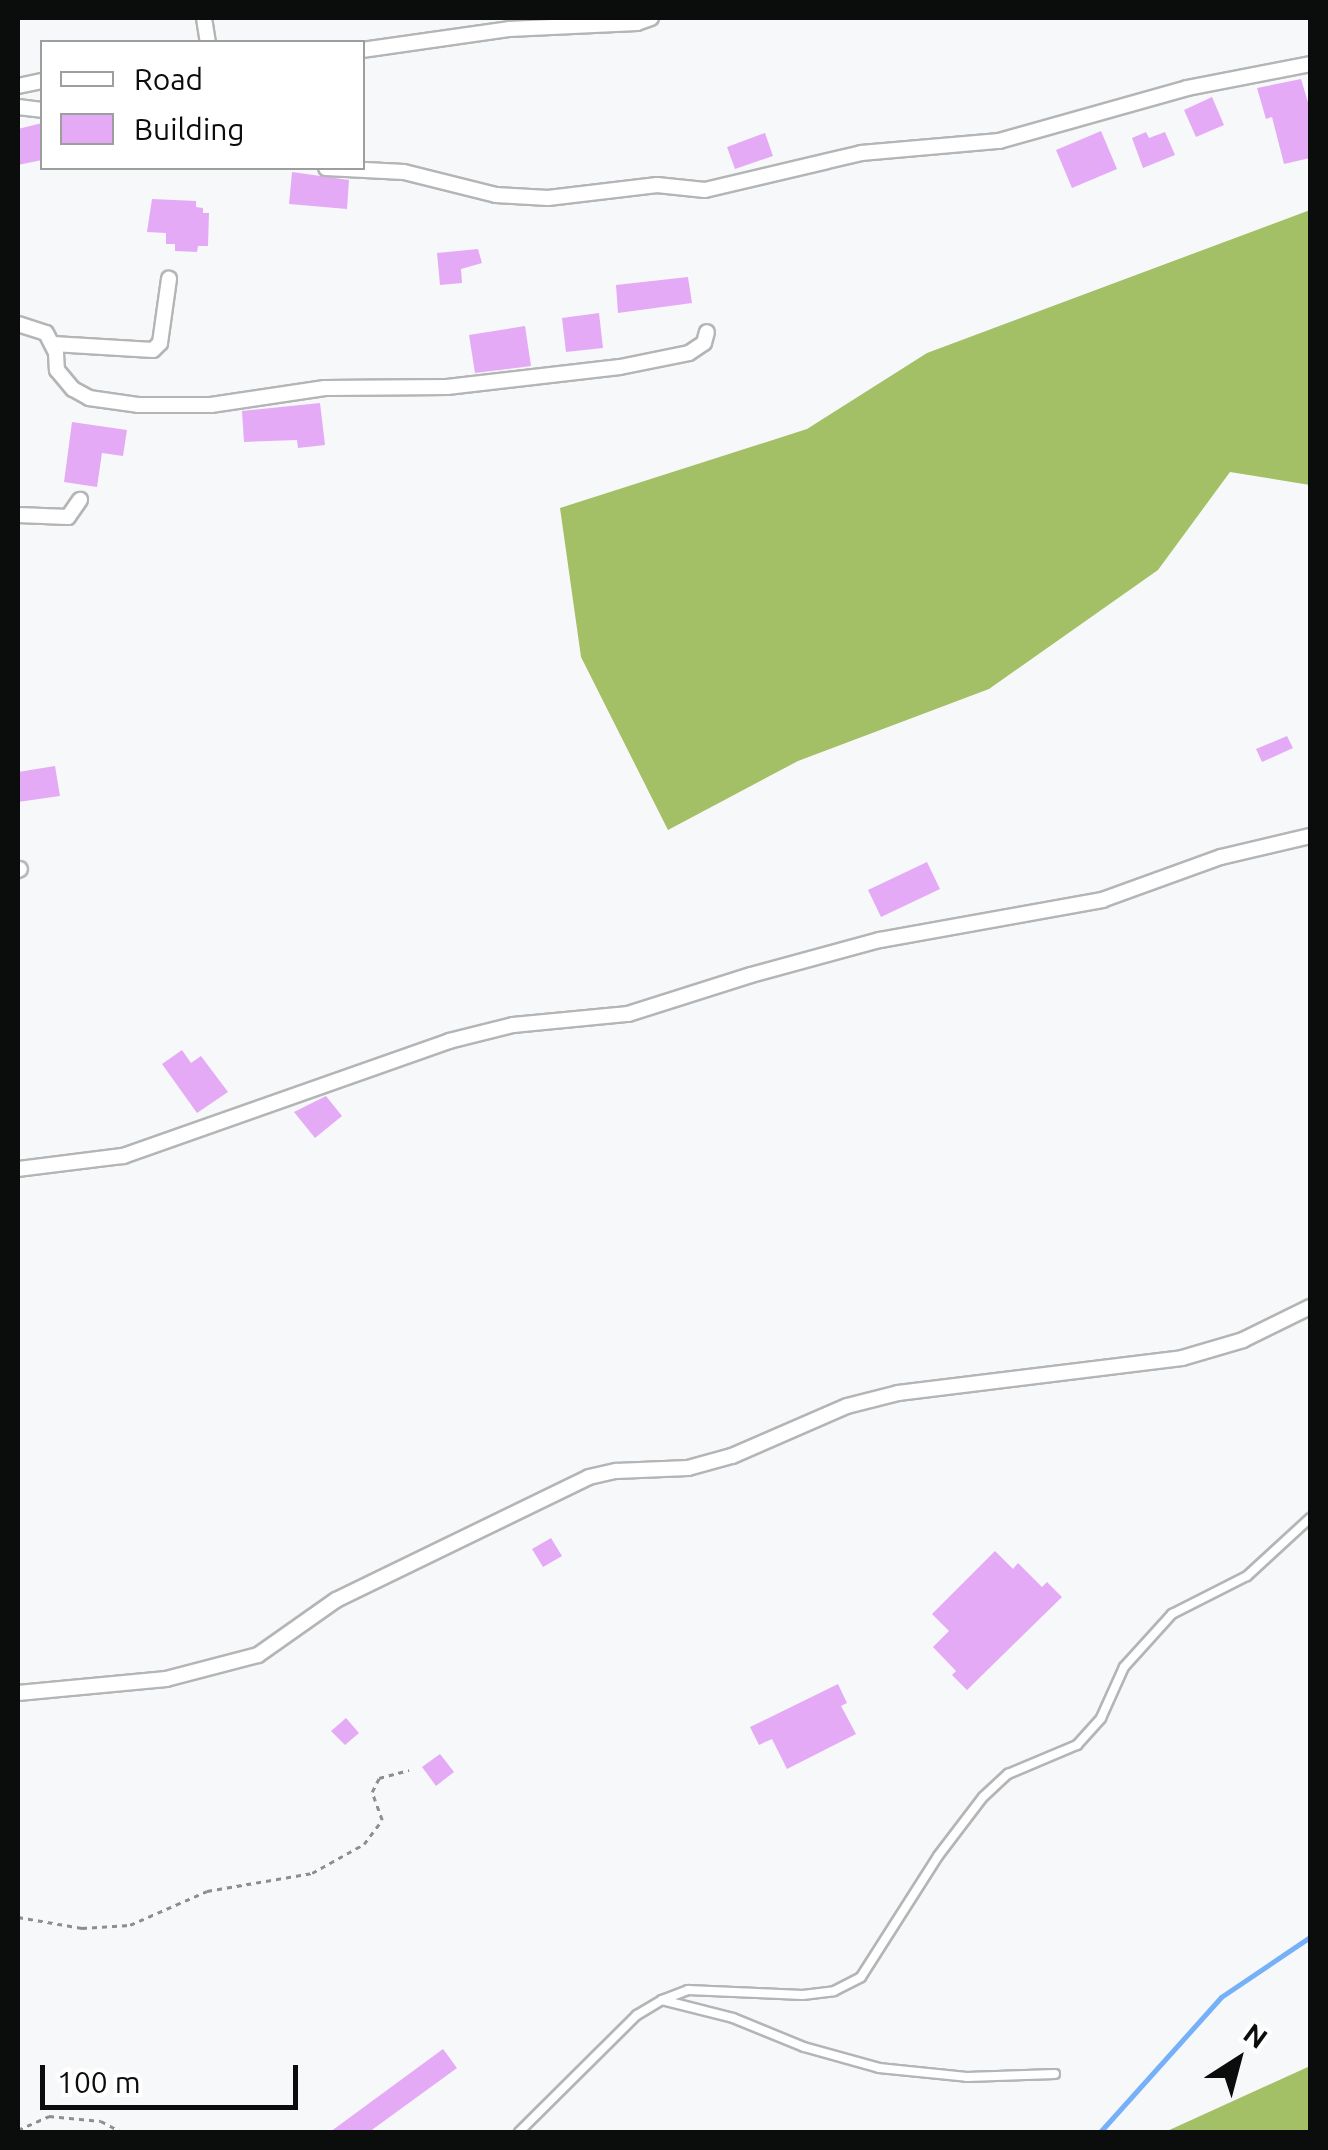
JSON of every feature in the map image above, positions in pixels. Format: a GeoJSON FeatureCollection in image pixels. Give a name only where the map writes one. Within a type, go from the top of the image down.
{"type":"FeatureCollection","features":[{"type":"Feature","properties":{"kind":"street"},"geometry":{"type":"LineString","coordinates":[[365,50],[509,29],[637,23],[651,18]]}},
{"type":"Feature","properties":{"kind":"street"},"geometry":{"type":"LineString","coordinates":[[365,170],[404,172],[496,195],[548,198],[656,185],[705,190],[861,153],[999,141],[1172,92],[1310,64]]}},
{"type":"Feature","properties":{"kind":"street"},"geometry":{"type":"LineString","coordinates":[[53,344],[152,350],[160,343],[169,279]]}},
{"type":"Feature","properties":{"kind":"street"},"geometry":{"type":"LineString","coordinates":[[18,324],[46,334],[53,344],[62,380],[89,398],[138,406],[212,404],[326,388],[447,387],[620,367],[689,353],[704,343],[707,332]]}},
{"type":"Feature","properties":{"kind":"street"},"geometry":{"type":"LineString","coordinates":[[18,515],[68,517],[80,500]]}},
{"type":"Feature","properties":{"kind":"street"},"geometry":{"type":"LineString","coordinates":[[18,1168],[122,1156],[449,1041],[512,1025],[628,1014],[751,974],[922,930],[1102,900],[1221,857],[1310,836]]}},
{"type":"Feature","properties":{"kind":"street"},"geometry":{"type":"LineString","coordinates":[[18,1693],[166,1680],[258,1655],[336,1600],[589,1477],[616,1470],[688,1468],[732,1456],[847,1406],[898,1393],[1182,1358],[1243,1340],[1310,1307]]}},
{"type":"Feature","properties":{"kind":"lane"},"geometry":{"type":"LineString","coordinates":[[519,2132],[637,2014],[662,2000],[700,1989],[738,1995],[834,1991],[861,1977],[878,1958],[938,1856],[983,1797],[1008,1774],[1077,1745],[1101,1718],[1124,1667],[1172,1614],[1246,1576],[1310,1518]]}},
{"type":"Feature","properties":{"kind":"lane"},"geometry":{"type":"LineString","coordinates":[[662,2000],[733,2018],[804,2047],[879,2068],[967,2076],[1055,2074]]}},
{"type":"Feature","properties":{"kind":"path"},"geometry":{"type":"LineString","coordinates":[[18,1917],[82,1928],[130,1925],[207,1891],[312,1872],[364,1844],[382,1820],[372,1792],[379,1778],[409,1770]]}},
{"type":"Feature","properties":{"kind":"path"},"geometry":{"type":"LineString","coordinates":[[18,2130],[50,2116],[100,2121],[122,2132]]}},
{"type":"Feature","properties":{"kind":"green space"},"geometry":{"type":"Polygon","coordinates":[[[1310,210],[1310,485],[1230,472],[1158,570],[989,689],[798,761],[668,830],[581,657],[560,508],[807,429],[927,353],[1310,210]]]}},
{"type":"Feature","properties":{"kind":"green space"},"geometry":{"type":"Polygon","coordinates":[[[1310,2066],[1310,2132],[1165,2132],[1310,2066]]]}},
{"type":"Feature","properties":{"kind":"building"},"geometry":{"type":"Polygon","coordinates":[[[1301,79],[1310,109],[1310,158],[1284,164],[1272,117],[1266,119],[1257,88],[1301,79]]]}},
{"type":"Feature","properties":{"kind":"building"},"geometry":{"type":"Polygon","coordinates":[[[1212,97],[1224,125],[1196,137],[1184,110],[1212,97]]]}},
{"type":"Feature","properties":{"kind":"building"},"geometry":{"type":"Polygon","coordinates":[[[40,124],[40,160],[18,165],[18,129],[40,124]]]}},
{"type":"Feature","properties":{"kind":"building"},"geometry":{"type":"Polygon","coordinates":[[[1101,131],[1117,169],[1072,188],[1056,150],[1101,131]]]}},
{"type":"Feature","properties":{"kind":"building"},"geometry":{"type":"Polygon","coordinates":[[[1146,132],[1149,138],[1165,132],[1175,155],[1143,168],[1132,138],[1146,132]]]}},
{"type":"Feature","properties":{"kind":"building"},"geometry":{"type":"Polygon","coordinates":[[[765,133],[773,156],[735,169],[727,147],[765,133]]]}},
{"type":"Feature","properties":{"kind":"building"},"geometry":{"type":"Polygon","coordinates":[[[292,172],[349,180],[347,209],[289,204],[292,172]]]}},
{"type":"Feature","properties":{"kind":"building"},"geometry":{"type":"Polygon","coordinates":[[[152,199],[196,201],[196,207],[209,213],[208,246],[198,246],[197,252],[175,251],[175,244],[166,244],[166,233],[147,232],[152,199]]]}},
{"type":"Feature","properties":{"kind":"building"},"geometry":{"type":"Polygon","coordinates":[[[478,249],[482,263],[461,269],[462,283],[440,285],[437,253],[478,249]]]}},
{"type":"Feature","properties":{"kind":"building"},"geometry":{"type":"Polygon","coordinates":[[[688,277],[692,303],[618,313],[616,285],[688,277]]]}},
{"type":"Feature","properties":{"kind":"building"},"geometry":{"type":"Polygon","coordinates":[[[599,313],[603,348],[566,352],[562,318],[599,313]]]}},
{"type":"Feature","properties":{"kind":"building"},"geometry":{"type":"Polygon","coordinates":[[[525,326],[531,366],[475,373],[469,335],[525,326]]]}},
{"type":"Feature","properties":{"kind":"building"},"geometry":{"type":"Polygon","coordinates":[[[320,403],[325,445],[298,448],[297,440],[244,442],[242,411],[320,403]]]}},
{"type":"Feature","properties":{"kind":"building"},"geometry":{"type":"Polygon","coordinates":[[[72,422],[127,430],[123,456],[102,453],[97,487],[64,482],[72,422]]]}},
{"type":"Feature","properties":{"kind":"building"},"geometry":{"type":"Polygon","coordinates":[[[1287,736],[1293,748],[1262,762],[1256,749],[1287,736]]]}},
{"type":"Feature","properties":{"kind":"building"},"geometry":{"type":"Polygon","coordinates":[[[55,766],[60,796],[18,802],[18,772],[55,766]]]}},
{"type":"Feature","properties":{"kind":"building"},"geometry":{"type":"Polygon","coordinates":[[[927,862],[940,889],[881,917],[868,890],[927,862]]]}},
{"type":"Feature","properties":{"kind":"building"},"geometry":{"type":"Polygon","coordinates":[[[182,1050],[191,1063],[201,1056],[228,1092],[197,1113],[162,1064],[182,1050]]]}},
{"type":"Feature","properties":{"kind":"building"},"geometry":{"type":"Polygon","coordinates":[[[326,1096],[342,1116],[315,1138],[294,1112],[326,1096]]]}},
{"type":"Feature","properties":{"kind":"building"},"geometry":{"type":"Polygon","coordinates":[[[551,1538],[562,1556],[543,1567],[532,1549],[551,1538]]]}},
{"type":"Feature","properties":{"kind":"building"},"geometry":{"type":"Polygon","coordinates":[[[995,1551],[1013,1569],[1018,1563],[1042,1587],[1047,1582],[1062,1597],[967,1690],[952,1675],[956,1671],[933,1647],[949,1631],[932,1614],[995,1551]]]}},
{"type":"Feature","properties":{"kind":"building"},"geometry":{"type":"Polygon","coordinates":[[[838,1684],[847,1703],[841,1706],[856,1734],[787,1769],[772,1739],[759,1745],[750,1727],[838,1684]]]}},
{"type":"Feature","properties":{"kind":"building"},"geometry":{"type":"Polygon","coordinates":[[[346,1718],[359,1733],[345,1745],[331,1731],[346,1718]]]}},
{"type":"Feature","properties":{"kind":"building"},"geometry":{"type":"Polygon","coordinates":[[[440,1754],[454,1772],[436,1786],[422,1767],[440,1754]]]}},
{"type":"Feature","properties":{"kind":"building"},"geometry":{"type":"Polygon","coordinates":[[[443,2049],[457,2068],[369,2132],[330,2132],[443,2049]]]}},
{"type":"Feature","properties":{"kind":"waterway"},"geometry":{"type":"LineString","coordinates":[[1100,2132],[1221,1997],[1310,1937]]}}]}
